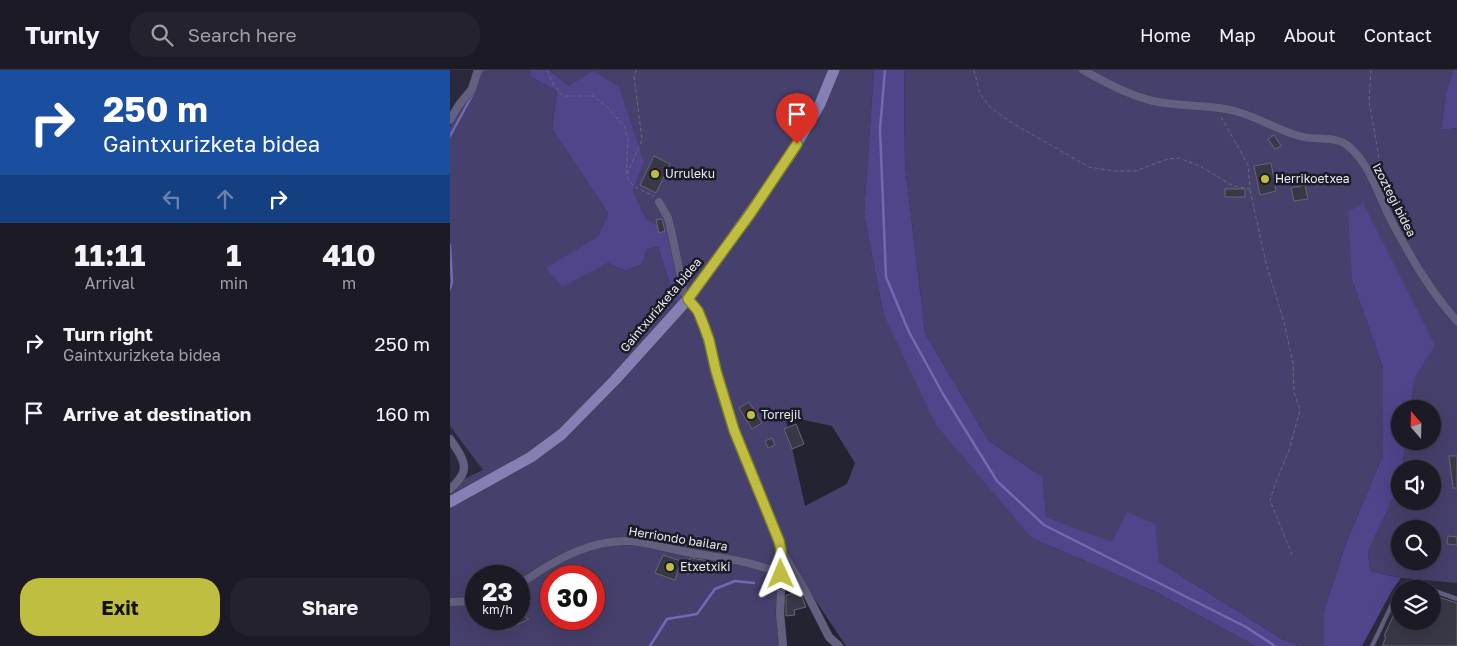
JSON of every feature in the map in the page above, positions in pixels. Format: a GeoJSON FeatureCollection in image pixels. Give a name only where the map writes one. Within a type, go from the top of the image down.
{"type":"FeatureCollection","features":[{"type":"Feature","properties":{"kind":"main road","name":"Gaintxurizketa bidea"},"geometry":{"type":"LineString","coordinates":[[450,502],[531,457],[562,434],[615,380],[688,299],[789,157],[820,104],[834,70]]}},
{"type":"Feature","properties":{"kind":"street"},"geometry":{"type":"LineString","coordinates":[[450,120],[472,89],[478,70]]}},
{"type":"Feature","properties":{"kind":"street","name":"Izoztegi bidea"},"geometry":{"type":"LineString","coordinates":[[1083,70],[1120,89],[1153,101],[1233,110],[1300,137],[1335,140],[1346,144],[1355,152],[1378,190],[1386,210],[1416,266],[1457,321]]}},
{"type":"Feature","properties":{"kind":"street"},"geometry":{"type":"LineString","coordinates":[[659,202],[668,218],[682,285],[688,299],[698,311],[704,326],[734,430],[779,541],[781,550],[780,601],[783,646]]}},
{"type":"Feature","properties":{"kind":"street"},"geometry":{"type":"LineString","coordinates":[[450,439],[463,462],[464,469],[462,477],[450,489]]}},
{"type":"Feature","properties":{"kind":"street","name":"Herriondo bailara"},"geometry":{"type":"LineString","coordinates":[[530,577],[565,556],[594,546],[625,541],[740,560],[781,574]]}},
{"type":"Feature","properties":{"kind":"street"},"geometry":{"type":"LineString","coordinates":[[781,550],[829,636],[839,646]]}},
{"type":"Feature","properties":{"kind":"street"},"geometry":{"type":"LineString","coordinates":[[450,602],[465,601]]}},
{"type":"Feature","properties":{"kind":"lane"},"geometry":{"type":"LineString","coordinates":[[1441,593],[1457,598]]}},
{"type":"Feature","properties":{"kind":"lane"},"geometry":{"type":"LineString","coordinates":[[1372,646],[1391,606]]}},
{"type":"Feature","properties":{"kind":"path"},"geometry":{"type":"LineString","coordinates":[[547,70],[553,84],[563,96],[594,96],[625,127],[628,141],[626,175],[631,185],[655,196],[659,202]]}},
{"type":"Feature","properties":{"kind":"path"},"geometry":{"type":"LineString","coordinates":[[626,175],[642,140],[634,76],[636,70]]}},
{"type":"Feature","properties":{"kind":"path"},"geometry":{"type":"LineString","coordinates":[[974,70],[980,94],[990,107],[1012,123],[1089,167],[1114,171],[1135,171],[1168,159],[1179,158],[1200,166],[1234,186],[1250,189]]}},
{"type":"Feature","properties":{"kind":"path"},"geometry":{"type":"LineString","coordinates":[[1371,70],[1369,101],[1381,177],[1378,190]]}},
{"type":"Feature","properties":{"kind":"path"},"geometry":{"type":"LineString","coordinates":[[1216,108],[1248,166],[1250,189],[1264,255],[1284,322],[1293,363],[1294,392],[1300,410],[1289,450],[1270,500],[1292,555]]}},
{"type":"Feature","properties":{"kind":"shaded area"},"geometry":{"type":"Polygon","coordinates":[[[450,70],[481,70],[450,127],[450,70]]]}},
{"type":"Feature","properties":{"kind":"shaded area"},"geometry":{"type":"Polygon","coordinates":[[[481,70],[529,70],[531,77],[557,91],[552,129],[608,213],[598,236],[547,268],[562,286],[608,263],[626,271],[642,264],[647,249],[658,247],[676,303],[689,290],[647,220],[633,191],[644,163],[569,86],[549,70],[874,70],[864,213],[883,313],[1032,538],[1158,593],[1255,646],[846,646],[806,586],[785,578],[781,640],[783,646],[450,646],[450,486],[483,470],[450,426],[450,127],[481,70]],[[785,416],[805,506],[847,484],[855,463],[832,426],[785,416]]]}},
{"type":"Feature","properties":{"kind":"shaded area"},"geometry":{"type":"Polygon","coordinates":[[[529,70],[549,70],[569,86],[593,71],[619,87],[644,163],[633,191],[647,220],[675,235],[690,290],[676,303],[658,247],[647,249],[642,264],[626,271],[608,263],[562,287],[546,268],[598,236],[608,213],[552,129],[557,91],[531,77],[529,70]]]}},
{"type":"Feature","properties":{"kind":"shaded area"},"geometry":{"type":"Polygon","coordinates":[[[874,70],[904,70],[905,165],[925,333],[988,440],[1043,477],[1046,517],[1112,542],[1127,512],[1155,524],[1159,562],[1282,639],[1300,646],[1255,646],[1158,593],[1032,538],[936,425],[883,313],[864,213],[874,70]]]}},
{"type":"Feature","properties":{"kind":"shaded area"},"geometry":{"type":"Polygon","coordinates":[[[904,70],[1453,70],[1446,93],[1441,130],[1457,128],[1457,583],[1441,582],[1441,580],[1401,578],[1370,571],[1368,551],[1391,503],[1391,510],[1441,510],[1441,460],[1403,460],[1405,450],[1441,450],[1441,400],[1411,400],[1413,378],[1435,346],[1352,280],[1383,368],[1383,455],[1346,543],[1324,611],[1324,646],[1300,646],[1282,639],[1159,562],[1046,517],[1043,477],[988,440],[925,333],[905,165],[904,70]]]}},
{"type":"Feature","properties":{"kind":"shaded area"},"geometry":{"type":"Polygon","coordinates":[[[1453,70],[1457,70],[1457,128],[1441,130],[1446,93],[1453,70]]]}},
{"type":"Feature","properties":{"kind":"shaded area"},"geometry":{"type":"Polygon","coordinates":[[[1363,203],[1435,346],[1414,378],[1411,400],[1391,400],[1391,450],[1405,450],[1403,460],[1391,460],[1391,503],[1368,551],[1370,571],[1401,578],[1400,580],[1391,580],[1391,593],[1362,646],[1324,646],[1324,611],[1346,543],[1383,455],[1383,368],[1352,280],[1348,212],[1363,203]]]}},
{"type":"Feature","properties":{"kind":"shaded area"},"geometry":{"type":"Polygon","coordinates":[[[450,426],[483,470],[450,486],[450,426]]]}},
{"type":"Feature","properties":{"kind":"shaded area"},"geometry":{"type":"Polygon","coordinates":[[[1401,578],[1423,580],[1400,580],[1401,578]]]}},
{"type":"Feature","properties":{"kind":"shaded area"},"geometry":{"type":"Polygon","coordinates":[[[1441,582],[1457,583],[1457,646],[1362,646],[1391,593],[1391,630],[1441,630],[1441,582]]]}},
{"type":"Feature","properties":{"kind":"building"},"geometry":{"type":"Polygon","coordinates":[[[1274,135],[1281,146],[1275,149],[1268,139],[1274,135]]]}},
{"type":"Feature","properties":{"kind":"building","name":"Urruleku"},"geometry":{"type":"Polygon","coordinates":[[[654,156],[670,164],[656,193],[640,185],[654,156]]]}},
{"type":"Feature","properties":{"kind":"building","name":"Herrikoetxea"},"geometry":{"type":"Polygon","coordinates":[[[1271,163],[1276,191],[1260,195],[1254,166],[1271,163]]]}},
{"type":"Feature","properties":{"kind":"building"},"geometry":{"type":"Polygon","coordinates":[[[1305,185],[1308,199],[1294,201],[1291,188],[1305,185]]]}},
{"type":"Feature","properties":{"kind":"building"},"geometry":{"type":"Polygon","coordinates":[[[1225,189],[1245,189],[1245,197],[1225,197],[1225,189]]]}},
{"type":"Feature","properties":{"kind":"building"},"geometry":{"type":"Polygon","coordinates":[[[662,219],[665,231],[659,233],[656,220],[662,219]]]}},
{"type":"Feature","properties":{"kind":"building","name":"Torrejil"},"geometry":{"type":"Polygon","coordinates":[[[749,402],[762,423],[752,429],[739,408],[749,402]]]}},
{"type":"Feature","properties":{"kind":"building"},"geometry":{"type":"Polygon","coordinates":[[[796,424],[804,444],[792,449],[784,429],[796,424]]]}},
{"type":"Feature","properties":{"kind":"building"},"geometry":{"type":"Polygon","coordinates":[[[772,438],[775,445],[768,448],[765,441],[772,438]]]}},
{"type":"Feature","properties":{"kind":"building"},"geometry":{"type":"Polygon","coordinates":[[[1449,456],[1457,456],[1457,488],[1453,488],[1449,456]]]}},
{"type":"Feature","properties":{"kind":"building"},"geometry":{"type":"Polygon","coordinates":[[[1448,536],[1457,537],[1457,545],[1447,544],[1448,536]]]}},
{"type":"Feature","properties":{"kind":"building","name":"Etxetxiki"},"geometry":{"type":"Polygon","coordinates":[[[663,555],[681,561],[675,580],[655,573],[663,555]]]}},
{"type":"Feature","properties":{"kind":"building"},"geometry":{"type":"Polygon","coordinates":[[[690,558],[709,561],[709,571],[687,574],[686,563],[689,564],[690,558]]]}},
{"type":"Feature","properties":{"kind":"building"},"geometry":{"type":"Polygon","coordinates":[[[800,592],[806,607],[794,610],[795,615],[786,616],[786,595],[800,592]]]}},
{"type":"Feature","properties":{"kind":"building"},"geometry":{"type":"Polygon","coordinates":[[[1441,598],[1457,603],[1457,646],[1382,646],[1386,637],[1384,636],[1391,621],[1391,630],[1441,630],[1441,598]]]}},
{"type":"Feature","properties":{"kind":"waterway"},"geometry":{"type":"LineString","coordinates":[[478,80],[482,70]]}},
{"type":"Feature","properties":{"kind":"waterway"},"geometry":{"type":"LineString","coordinates":[[885,70],[880,129],[886,277],[909,332],[943,394],[997,481],[1044,525],[1246,627],[1275,646]]}},
{"type":"Feature","properties":{"kind":"waterway"},"geometry":{"type":"LineString","coordinates":[[450,136],[475,90]]}},
{"type":"Feature","properties":{"kind":"waterway"},"geometry":{"type":"LineString","coordinates":[[450,245],[452,282],[450,289]]}},
{"type":"Feature","properties":{"kind":"waterway"},"geometry":{"type":"LineString","coordinates":[[650,646],[667,619],[697,614],[715,589],[735,581],[754,583]]}},
{"type":"Feature","properties":{"kind":"place","name":"Urruleku"},"geometry":{"type":"Point","coordinates":[655,174]}},
{"type":"Feature","properties":{"kind":"place","name":"Herrikoetxea"},"geometry":{"type":"Point","coordinates":[1265,179]}},
{"type":"Feature","properties":{"kind":"place","name":"Torrejil"},"geometry":{"type":"Point","coordinates":[751,415]}},
{"type":"Feature","properties":{"kind":"place","name":"Etxetxiki"},"geometry":{"type":"Point","coordinates":[670,567]}},
{"type":"Feature","properties":{"kind":"route"},"geometry":{"type":"LineString","coordinates":[[781,574],[779,541],[734,430],[704,326],[698,311],[688,299],[750,214],[797,144]]}}]}
